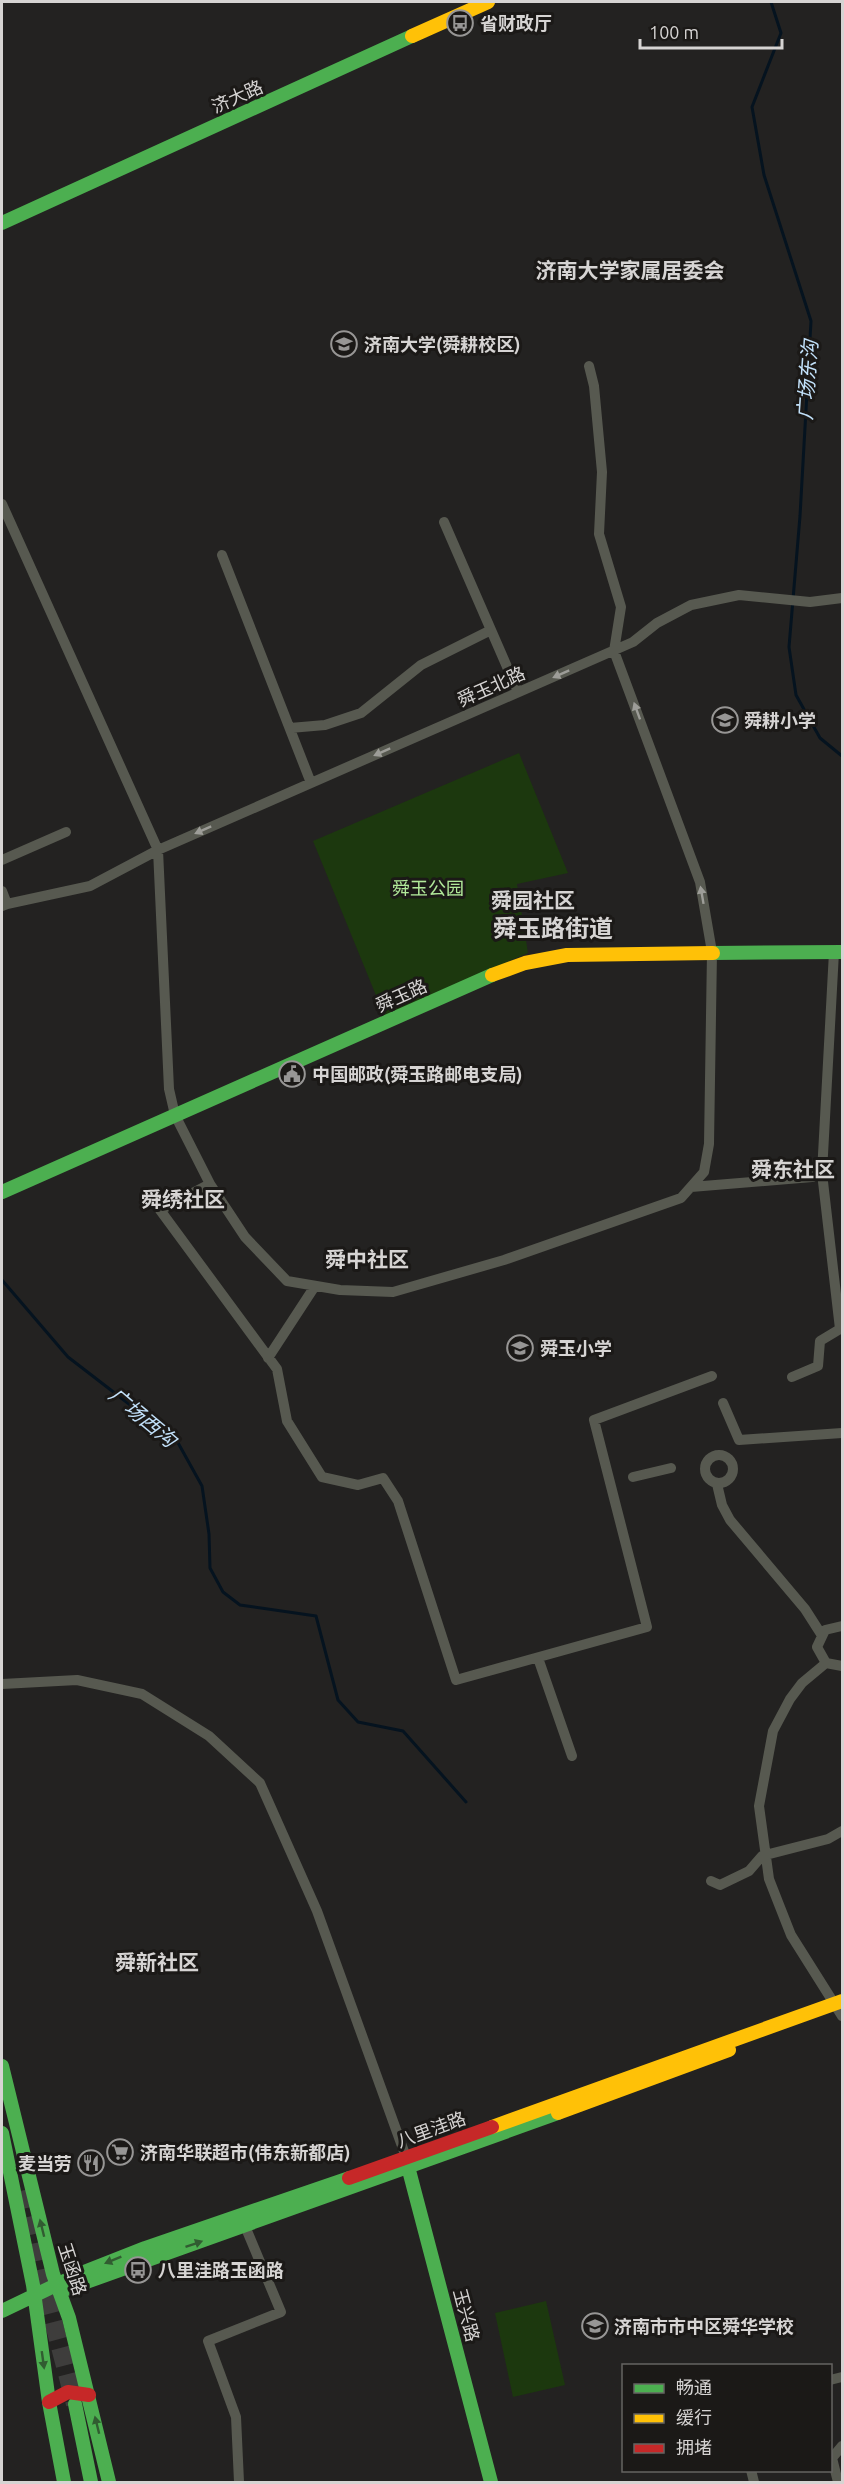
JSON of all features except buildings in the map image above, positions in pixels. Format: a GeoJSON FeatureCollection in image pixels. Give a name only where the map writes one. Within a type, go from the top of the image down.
{"type":"FeatureCollection","features":[{"type":"Feature","properties":{"kind":"main road","name":"济大路"},"geometry":{"type":"LineString","coordinates":[[2,223],[488,2]]}},
{"type":"Feature","properties":{"kind":"main road","name":"舜玉路"},"geometry":{"type":"LineString","coordinates":[[2,1192],[500,971],[567,956],[712,952],[838,952]]}},
{"type":"Feature","properties":{"kind":"main road","name":"八里洼路"},"geometry":{"type":"LineString","coordinates":[[59,2288],[245,2226],[407,2163],[840,2008]]}},
{"type":"Feature","properties":{"kind":"main road","name":"玉函路"},"geometry":{"type":"LineString","coordinates":[[2,2066],[89,2395],[109,2482]]}},
{"type":"Feature","properties":{"kind":"main road"},"geometry":{"type":"LineString","coordinates":[[2,2133],[34,2299],[49,2402],[64,2482]]}},
{"type":"Feature","properties":{"kind":"main road","name":"八里洼路"},"geometry":{"type":"LineString","coordinates":[[34,2299],[145,2248],[407,2163]]}},
{"type":"Feature","properties":{"kind":"main road","name":"玉兴路"},"geometry":{"type":"LineString","coordinates":[[407,2163],[491,2482]]}},
{"type":"Feature","properties":{"kind":"main road"},"geometry":{"type":"LineString","coordinates":[[2,2311],[34,2299]]}},
{"type":"Feature","properties":{"kind":"main road"},"geometry":{"type":"LineString","coordinates":[[2,2317],[34,2299]]}},
{"type":"Feature","properties":{"kind":"main road"},"geometry":{"type":"LineString","coordinates":[[49,2402],[56,2396],[67,2392],[77,2391],[89,2395]]}},
{"type":"Feature","properties":{"kind":"main road"},"geometry":{"type":"LineString","coordinates":[[79,2482],[69,2405],[91,2482]]}},
{"type":"Feature","properties":{"kind":"street"},"geometry":{"type":"LineString","coordinates":[[2,504],[158,849],[169,1089],[175,1115],[210,1184],[245,1237],[287,1281],[340,1290],[393,1292],[504,1260],[681,1198],[704,1172],[709,1144],[712,952],[700,882],[614,651],[621,607],[599,534],[602,472],[594,386],[589,366]]}},
{"type":"Feature","properties":{"kind":"street"},"geometry":{"type":"LineString","coordinates":[[444,522],[518,693]]}},
{"type":"Feature","properties":{"kind":"street"},"geometry":{"type":"LineString","coordinates":[[222,555],[311,783]]}},
{"type":"Feature","properties":{"kind":"street","name":"舜玉北路"},"geometry":{"type":"LineString","coordinates":[[4,905],[90,886],[158,849],[614,651],[633,642],[657,624],[691,605],[739,596],[810,602],[843,598]]}},
{"type":"Feature","properties":{"kind":"street"},"geometry":{"type":"LineString","coordinates":[[290,728],[325,725],[361,713],[421,665],[491,630]]}},
{"type":"Feature","properties":{"kind":"street"},"geometry":{"type":"LineString","coordinates":[[2,860],[66,832]]}},
{"type":"Feature","properties":{"kind":"street"},"geometry":{"type":"LineString","coordinates":[[2,891],[4,905]]}},
{"type":"Feature","properties":{"kind":"street"},"geometry":{"type":"LineString","coordinates":[[792,1377],[818,1366],[820,1341],[841,1328],[822,1173],[838,952]]}},
{"type":"Feature","properties":{"kind":"street"},"geometry":{"type":"LineString","coordinates":[[691,1187],[812,1177],[822,1173]]}},
{"type":"Feature","properties":{"kind":"street"},"geometry":{"type":"LineString","coordinates":[[210,1184],[159,1210],[277,1369],[287,1421],[322,1477],[358,1485],[383,1478],[398,1501],[456,1680],[647,1628],[594,1419],[712,1376]]}},
{"type":"Feature","properties":{"kind":"street"},"geometry":{"type":"LineString","coordinates":[[268,1358],[315,1286]]}},
{"type":"Feature","properties":{"kind":"street"},"geometry":{"type":"LineString","coordinates":[[723,1403],[738,1440]]}},
{"type":"Feature","properties":{"kind":"street"},"geometry":{"type":"LineString","coordinates":[[821,1634],[805,1609],[730,1520],[722,1505],[717,1484],[707,1477],[705,1468],[711,1458],[723,1455],[738,1440],[843,1433]]}},
{"type":"Feature","properties":{"kind":"street"},"geometry":{"type":"LineString","coordinates":[[717,1484],[727,1482],[733,1475],[731,1461],[723,1455]]}},
{"type":"Feature","properties":{"kind":"street"},"geometry":{"type":"LineString","coordinates":[[633,1477],[670,1468]]}},
{"type":"Feature","properties":{"kind":"street"},"geometry":{"type":"LineString","coordinates":[[826,1663],[817,1647],[821,1634],[831,1627],[843,1626]]}},
{"type":"Feature","properties":{"kind":"street"},"geometry":{"type":"LineString","coordinates":[[538,1658],[572,1756]]}},
{"type":"Feature","properties":{"kind":"street"},"geometry":{"type":"LineString","coordinates":[[840,2008],[791,1935],[769,1879],[759,1806],[773,1731],[790,1699],[802,1683],[826,1663],[843,1666]]}},
{"type":"Feature","properties":{"kind":"street"},"geometry":{"type":"LineString","coordinates":[[2,1684],[77,1680],[142,1694],[209,1736],[260,1783],[317,1911],[407,2163]]}},
{"type":"Feature","properties":{"kind":"street"},"geometry":{"type":"LineString","coordinates":[[711,1881],[720,1885],[749,1870],[766,1855],[828,1839],[843,1832]]}},
{"type":"Feature","properties":{"kind":"street"},"geometry":{"type":"LineString","coordinates":[[239,2482],[236,2417],[208,2340],[281,2312],[245,2226]]}},
{"type":"Feature","properties":{"kind":"street"},"geometry":{"type":"LineString","coordinates":[[838,2482],[832,2458],[843,2446]]}},
{"type":"Feature","properties":{"kind":"green space","name":"舜玉公园"},"geometry":{"type":"Polygon","coordinates":[[[519,753],[568,873],[517,884],[528,953],[384,1015],[313,841],[519,753]]]}},
{"type":"Feature","properties":{"kind":"green space"},"geometry":{"type":"Polygon","coordinates":[[[546,2301],[565,2385],[513,2397],[495,2313],[546,2301]]]}},
{"type":"Feature","properties":{"kind":"waterway","name":"广场东沟"},"geometry":{"type":"LineString","coordinates":[[771,2],[781,33],[752,107],[764,175],[811,321],[800,516],[789,647],[796,695],[820,738],[842,756]]}},
{"type":"Feature","properties":{"kind":"waterway","name":"广场西沟"},"geometry":{"type":"LineString","coordinates":[[2,1280],[68,1357],[177,1441],[202,1486],[209,1534],[210,1568],[223,1592],[240,1605],[316,1616],[338,1700],[358,1722],[403,1731],[466,1802]]}},
{"type":"Feature","properties":{"kind":"tunnel"},"geometry":{"type":"LineString","coordinates":[[25,2190],[50,2309],[75,2404]]}},
{"type":"Feature","properties":{"kind":"traffic: fast"},"geometry":{"type":"LineString","coordinates":[[2,223],[412,36]]}},
{"type":"Feature","properties":{"kind":"traffic: fast"},"geometry":{"type":"LineString","coordinates":[[713,953],[842,952]]}},
{"type":"Feature","properties":{"kind":"traffic: fast"},"geometry":{"type":"LineString","coordinates":[[2,1192],[492,975]]}},
{"type":"Feature","properties":{"kind":"traffic: fast"},"geometry":{"type":"LineString","coordinates":[[2,2066],[53,2274],[69,2318],[109,2482]]}},
{"type":"Feature","properties":{"kind":"traffic: fast"},"geometry":{"type":"LineString","coordinates":[[64,2290],[558,2113]]}},
{"type":"Feature","properties":{"kind":"traffic: fast"},"geometry":{"type":"LineString","coordinates":[[2,2133],[33,2285],[49,2402],[64,2482]]}},
{"type":"Feature","properties":{"kind":"traffic: fast"},"geometry":{"type":"LineString","coordinates":[[406,2159],[491,2482]]}},
{"type":"Feature","properties":{"kind":"traffic: fast"},"geometry":{"type":"LineString","coordinates":[[2,2311],[79,2274],[145,2248],[349,2178]]}},
{"type":"Feature","properties":{"kind":"traffic: fast"},"geometry":{"type":"LineString","coordinates":[[75,2404],[91,2482]]}},
{"type":"Feature","properties":{"kind":"traffic: slow"},"geometry":{"type":"LineString","coordinates":[[412,36],[488,2]]}},
{"type":"Feature","properties":{"kind":"traffic: slow"},"geometry":{"type":"LineString","coordinates":[[492,975],[525,963],[567,955],[713,953]]}},
{"type":"Feature","properties":{"kind":"traffic: slow"},"geometry":{"type":"LineString","coordinates":[[492,2127],[842,2001]]}},
{"type":"Feature","properties":{"kind":"traffic: slow"},"geometry":{"type":"LineString","coordinates":[[558,2113],[729,2050]]}},
{"type":"Feature","properties":{"kind":"traffic: jam"},"geometry":{"type":"LineString","coordinates":[[349,2178],[492,2127]]}},
{"type":"Feature","properties":{"kind":"traffic: jam"},"geometry":{"type":"LineString","coordinates":[[49,2402],[68,2392],[89,2395]]}},
{"type":"Feature","properties":{"kind":"place","name":"省财政厅"},"geometry":{"type":"Point","coordinates":[460,23]}},
{"type":"Feature","properties":{"kind":"place","name":"济南大学(舜耕校区)"},"geometry":{"type":"Point","coordinates":[344,344]}},
{"type":"Feature","properties":{"kind":"place","name":"舜耕小学"},"geometry":{"type":"Point","coordinates":[725,720]}},
{"type":"Feature","properties":{"kind":"place","name":"中国邮政(舜玉路邮电支局)"},"geometry":{"type":"Point","coordinates":[292,1074]}},
{"type":"Feature","properties":{"kind":"place","name":"舜玉小学"},"geometry":{"type":"Point","coordinates":[520,1348]}},
{"type":"Feature","properties":{"kind":"place","name":"济南华联超市(伟东新都店)"},"geometry":{"type":"Point","coordinates":[120,2152]}},
{"type":"Feature","properties":{"kind":"place","name":"麦当劳"},"geometry":{"type":"Point","coordinates":[91,2163]}},
{"type":"Feature","properties":{"kind":"place","name":"八里洼路玉函路"},"geometry":{"type":"Point","coordinates":[138,2270]}},
{"type":"Feature","properties":{"kind":"place","name":"济南市市中区舜华学校"},"geometry":{"type":"Point","coordinates":[595,2326]}},
{"type":"Feature","properties":{"kind":"district","name":"济南大学家属居委会"},"geometry":{"type":"Point","coordinates":[630,270]}},
{"type":"Feature","properties":{"kind":"district","name":"舜园社区"},"geometry":{"type":"Point","coordinates":[533,900]}},
{"type":"Feature","properties":{"kind":"district","name":"舜玉路街道"},"geometry":{"type":"Point","coordinates":[553,928]}},
{"type":"Feature","properties":{"kind":"district","name":"舜东社区"},"geometry":{"type":"Point","coordinates":[793,1169]}},
{"type":"Feature","properties":{"kind":"district","name":"舜绣社区"},"geometry":{"type":"Point","coordinates":[183,1199]}},
{"type":"Feature","properties":{"kind":"district","name":"舜中社区"},"geometry":{"type":"Point","coordinates":[367,1259]}},
{"type":"Feature","properties":{"kind":"district","name":"舜新社区"},"geometry":{"type":"Point","coordinates":[157,1962]}}]}
